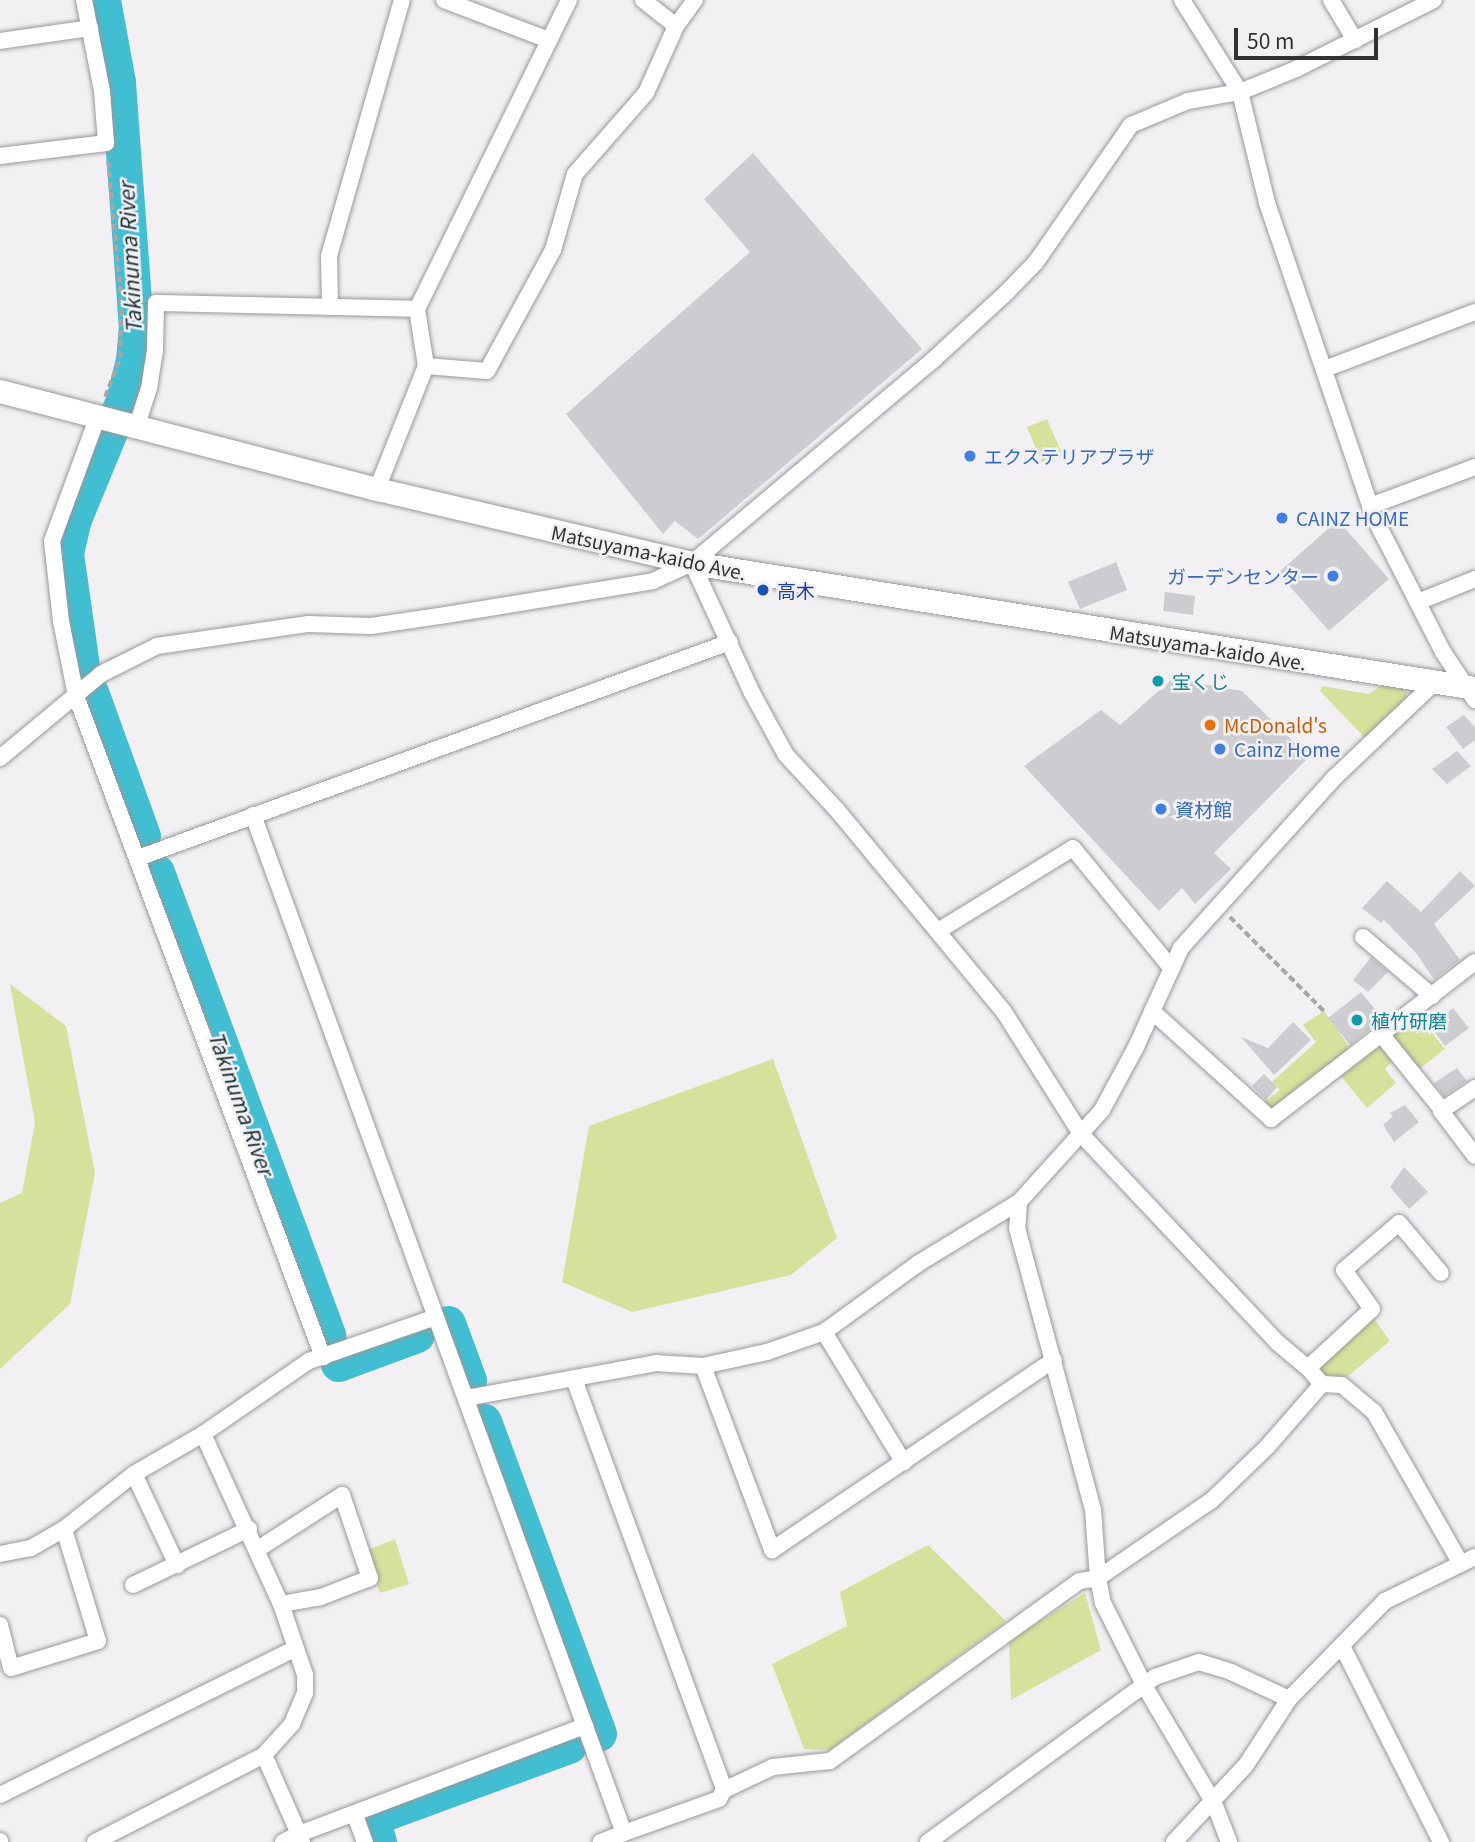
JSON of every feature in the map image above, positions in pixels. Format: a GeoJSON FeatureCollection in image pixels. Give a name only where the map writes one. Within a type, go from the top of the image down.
{"type":"FeatureCollection","features":[{"type":"Feature","properties":{"kind":"main road","name":"Matsuyama-kaido Ave."},"geometry":{"type":"LineString","coordinates":[[0,391],[377,489],[692,563],[1434,682],[1472,692]]}},
{"type":"Feature","properties":{"kind":"street"},"geometry":{"type":"LineString","coordinates":[[0,156],[106,143],[102,91],[84,0]]}},
{"type":"Feature","properties":{"kind":"street"},"geometry":{"type":"LineString","coordinates":[[330,307],[329,257],[402,0]]}},
{"type":"Feature","properties":{"kind":"street"},"geometry":{"type":"LineString","coordinates":[[444,0],[549,40]]}},
{"type":"Feature","properties":{"kind":"street"},"geometry":{"type":"LineString","coordinates":[[377,489],[426,366],[416,309],[569,0]]}},
{"type":"Feature","properties":{"kind":"street"},"geometry":{"type":"LineString","coordinates":[[643,0],[676,26]]}},
{"type":"Feature","properties":{"kind":"street"},"geometry":{"type":"LineString","coordinates":[[426,366],[487,371],[553,250],[575,174],[646,93],[676,26],[695,0]]}},
{"type":"Feature","properties":{"kind":"street"},"geometry":{"type":"LineString","coordinates":[[1182,0],[1240,92],[1267,204],[1370,506],[1443,652],[1472,692]]}},
{"type":"Feature","properties":{"kind":"street"},"geometry":{"type":"LineString","coordinates":[[1331,0],[1355,40]]}},
{"type":"Feature","properties":{"kind":"street"},"geometry":{"type":"LineString","coordinates":[[0,758],[101,674],[158,646],[308,624],[371,626],[446,615],[653,581],[692,563],[932,361],[1006,293],[1036,262],[1131,125],[1188,101],[1240,92],[1355,40],[1434,0]]}},
{"type":"Feature","properties":{"kind":"street"},"geometry":{"type":"LineString","coordinates":[[0,41],[90,28]]}},
{"type":"Feature","properties":{"kind":"street"},"geometry":{"type":"LineString","coordinates":[[132,424],[149,388],[155,351],[156,303],[416,309]]}},
{"type":"Feature","properties":{"kind":"street"},"geometry":{"type":"LineString","coordinates":[[1325,369],[1475,312]]}},
{"type":"Feature","properties":{"kind":"street"},"geometry":{"type":"LineString","coordinates":[[102,416],[52,541],[61,621],[76,696],[323,1357]]}},
{"type":"Feature","properties":{"kind":"street"},"geometry":{"type":"LineString","coordinates":[[1370,506],[1475,467]]}},
{"type":"Feature","properties":{"kind":"street"},"geometry":{"type":"LineString","coordinates":[[692,563],[752,693],[786,755],[938,931],[1004,1013],[1081,1133],[1278,1343],[1308,1368],[1322,1384],[1342,1385],[1374,1412],[1468,1561],[1385,1601],[1289,1699],[1246,1765],[1214,1803],[1174,1842]]}},
{"type":"Feature","properties":{"kind":"street"},"geometry":{"type":"LineString","coordinates":[[1418,602],[1475,579]]}},
{"type":"Feature","properties":{"kind":"street"},"geometry":{"type":"LineString","coordinates":[[138,858],[730,642]]}},
{"type":"Feature","properties":{"kind":"street"},"geometry":{"type":"LineString","coordinates":[[466,1398],[656,1363],[704,1366],[767,1352],[824,1332],[919,1263],[1018,1202],[1102,1110],[1181,948],[1334,778],[1434,682]]}},
{"type":"Feature","properties":{"kind":"street"},"geometry":{"type":"LineString","coordinates":[[253,815],[624,1833]]}},
{"type":"Feature","properties":{"kind":"street"},"geometry":{"type":"LineString","coordinates":[[938,931],[1073,848],[1171,968]]}},
{"type":"Feature","properties":{"kind":"street"},"geometry":{"type":"LineString","coordinates":[[1363,937],[1432,996]]}},
{"type":"Feature","properties":{"kind":"street"},"geometry":{"type":"LineString","coordinates":[[1152,1011],[1271,1119],[1475,962]]}},
{"type":"Feature","properties":{"kind":"street"},"geometry":{"type":"LineString","coordinates":[[1381,1034],[1475,1156]]}},
{"type":"Feature","properties":{"kind":"street"},"geometry":{"type":"LineString","coordinates":[[1442,1110],[1475,1088]]}},
{"type":"Feature","properties":{"kind":"street"},"geometry":{"type":"LineString","coordinates":[[1018,1202],[1017,1228],[1093,1509],[1098,1578],[1103,1603],[1145,1687],[1214,1803],[1229,1842]]}},
{"type":"Feature","properties":{"kind":"street"},"geometry":{"type":"LineString","coordinates":[[1308,1368],[1372,1309],[1344,1270],[1399,1223],[1441,1273]]}},
{"type":"Feature","properties":{"kind":"street"},"geometry":{"type":"LineString","coordinates":[[0,1554],[31,1548],[64,1529],[134,1474],[203,1434],[309,1361],[436,1317]]}},
{"type":"Feature","properties":{"kind":"street"},"geometry":{"type":"LineString","coordinates":[[824,1332],[904,1463]]}},
{"type":"Feature","properties":{"kind":"street"},"geometry":{"type":"LineString","coordinates":[[704,1366],[772,1550],[1054,1360]]}},
{"type":"Feature","properties":{"kind":"street"},"geometry":{"type":"LineString","coordinates":[[574,1379],[724,1790]]}},
{"type":"Feature","properties":{"kind":"street"},"geometry":{"type":"LineString","coordinates":[[601,1842],[719,1799],[724,1790],[773,1767],[831,1760],[1080,1581],[1098,1578],[1212,1500],[1267,1447],[1322,1384]]}},
{"type":"Feature","properties":{"kind":"street"},"geometry":{"type":"LineString","coordinates":[[95,1842],[264,1755],[292,1724],[305,1693],[305,1675],[281,1604],[249,1529],[203,1434]]}},
{"type":"Feature","properties":{"kind":"street"},"geometry":{"type":"LineString","coordinates":[[134,1474],[177,1565]]}},
{"type":"Feature","properties":{"kind":"street"},"geometry":{"type":"LineString","coordinates":[[258,1549],[342,1495],[370,1578],[321,1597],[281,1604]]}},
{"type":"Feature","properties":{"kind":"street"},"geometry":{"type":"LineString","coordinates":[[0,1625],[11,1668],[98,1641],[64,1529]]}},
{"type":"Feature","properties":{"kind":"street"},"geometry":{"type":"LineString","coordinates":[[133,1585],[249,1529]]}},
{"type":"Feature","properties":{"kind":"street"},"geometry":{"type":"LineString","coordinates":[[1342,1646],[1441,1842]]}},
{"type":"Feature","properties":{"kind":"street"},"geometry":{"type":"LineString","coordinates":[[0,1795],[296,1648]]}},
{"type":"Feature","properties":{"kind":"street"},"geometry":{"type":"LineString","coordinates":[[929,1842],[1145,1687],[1155,1677],[1199,1662],[1231,1672],[1289,1699]]}},
{"type":"Feature","properties":{"kind":"street"},"geometry":{"type":"LineString","coordinates":[[283,1842],[301,1838],[585,1726]]}},
{"type":"Feature","properties":{"kind":"street"},"geometry":{"type":"LineString","coordinates":[[264,1755],[301,1838]]}},
{"type":"Feature","properties":{"kind":"street"},"geometry":{"type":"LineString","coordinates":[[355,1815],[365,1842]]}},
{"type":"Feature","properties":{"kind":"path"},"geometry":{"type":"LineString","coordinates":[[102,416],[120,358],[121,304],[106,143]]}},
{"type":"Feature","properties":{"kind":"path"},"geometry":{"type":"LineString","coordinates":[[1219,906],[1324,1011]]}},
{"type":"Feature","properties":{"kind":"green space"},"geometry":{"type":"Polygon","coordinates":[[[1047,419],[1063,456],[1042,463],[1027,427],[1047,419]]]}},
{"type":"Feature","properties":{"kind":"green space"},"geometry":{"type":"Polygon","coordinates":[[[1382,685],[1406,689],[1408,700],[1367,740],[1320,691],[1322,686],[1369,694],[1382,685]]]}},
{"type":"Feature","properties":{"kind":"green space"},"geometry":{"type":"Polygon","coordinates":[[[10,984],[66,1026],[95,1173],[70,1304],[0,1369],[0,1203],[22,1193],[35,1123],[10,984]]]}},
{"type":"Feature","properties":{"kind":"green space"},"geometry":{"type":"Polygon","coordinates":[[[1324,1011],[1355,1055],[1276,1116],[1264,1102],[1280,1090],[1272,1082],[1316,1042],[1303,1025],[1324,1011]]]}},
{"type":"Feature","properties":{"kind":"green space"},"geometry":{"type":"Polygon","coordinates":[[[1421,1019],[1445,1049],[1414,1073],[1390,1037],[1421,1019]]]}},
{"type":"Feature","properties":{"kind":"green space"},"geometry":{"type":"Polygon","coordinates":[[[1381,1048],[1393,1060],[1385,1069],[1396,1083],[1367,1108],[1340,1075],[1371,1050],[1381,1048]]]}},
{"type":"Feature","properties":{"kind":"green space"},"geometry":{"type":"Polygon","coordinates":[[[773,1059],[837,1238],[791,1275],[632,1312],[562,1282],[589,1126],[773,1059]]]}},
{"type":"Feature","properties":{"kind":"green space"},"geometry":{"type":"Polygon","coordinates":[[[1370,1313],[1390,1341],[1346,1378],[1309,1372],[1370,1313]]]}},
{"type":"Feature","properties":{"kind":"green space"},"geometry":{"type":"Polygon","coordinates":[[[395,1539],[409,1584],[380,1593],[365,1551],[395,1539]]]}},
{"type":"Feature","properties":{"kind":"green space"},"geometry":{"type":"Polygon","coordinates":[[[928,1545],[1006,1621],[830,1750],[804,1749],[772,1664],[847,1626],[840,1592],[928,1545]]]}},
{"type":"Feature","properties":{"kind":"green space"},"geometry":{"type":"Polygon","coordinates":[[[1085,1593],[1101,1650],[1011,1700],[1009,1641],[1085,1593]]]}},
{"type":"Feature","properties":{"kind":"building"},"geometry":{"type":"Polygon","coordinates":[[[753,153],[922,349],[698,539],[675,521],[663,534],[566,414],[750,252],[704,199],[753,153]]]}},
{"type":"Feature","properties":{"kind":"building","name":"ガーデンセンター"},"geometry":{"type":"Polygon","coordinates":[[[1338,520],[1389,579],[1329,631],[1278,573],[1338,520]]]}},
{"type":"Feature","properties":{"kind":"building"},"geometry":{"type":"Polygon","coordinates":[[[1116,562],[1127,590],[1080,609],[1068,582],[1116,562]]]}},
{"type":"Feature","properties":{"kind":"building"},"geometry":{"type":"Polygon","coordinates":[[[1165,592],[1195,596],[1193,615],[1163,611],[1165,592]]]}},
{"type":"Feature","properties":{"kind":"building","name":"資材館"},"geometry":{"type":"Polygon","coordinates":[[[1172,679],[1242,691],[1309,757],[1214,853],[1231,869],[1195,904],[1182,888],[1159,911],[1024,766],[1101,710],[1120,725],[1172,679]]]}},
{"type":"Feature","properties":{"kind":"building"},"geometry":{"type":"Polygon","coordinates":[[[1464,715],[1475,727],[1475,740],[1463,749],[1446,727],[1464,715]]]}},
{"type":"Feature","properties":{"kind":"building"},"geometry":{"type":"Polygon","coordinates":[[[1457,751],[1471,766],[1447,784],[1432,769],[1457,751]]]}},
{"type":"Feature","properties":{"kind":"building"},"geometry":{"type":"Polygon","coordinates":[[[1460,871],[1475,886],[1434,924],[1460,960],[1434,980],[1417,954],[1384,920],[1381,923],[1362,908],[1387,881],[1421,912],[1460,871]]]}},
{"type":"Feature","properties":{"kind":"building"},"geometry":{"type":"Polygon","coordinates":[[[1371,957],[1388,972],[1368,992],[1353,980],[1371,957]]]}},
{"type":"Feature","properties":{"kind":"building","name":"植竹研磨"},"geometry":{"type":"Polygon","coordinates":[[[1361,992],[1383,1019],[1350,1045],[1328,1018],[1361,992]]]}},
{"type":"Feature","properties":{"kind":"building"},"geometry":{"type":"Polygon","coordinates":[[[1453,1008],[1469,1028],[1445,1046],[1430,1026],[1453,1008]]]}},
{"type":"Feature","properties":{"kind":"building"},"geometry":{"type":"Polygon","coordinates":[[[1293,1022],[1311,1040],[1274,1075],[1241,1037],[1268,1048],[1293,1022]]]}},
{"type":"Feature","properties":{"kind":"building"},"geometry":{"type":"Polygon","coordinates":[[[1457,1068],[1467,1081],[1444,1096],[1434,1083],[1457,1068]]]}},
{"type":"Feature","properties":{"kind":"building"},"geometry":{"type":"Polygon","coordinates":[[[1264,1074],[1277,1087],[1266,1100],[1252,1086],[1264,1074]]]}},
{"type":"Feature","properties":{"kind":"building"},"geometry":{"type":"Polygon","coordinates":[[[1405,1105],[1419,1122],[1394,1142],[1383,1125],[1393,1116],[1390,1113],[1405,1105]]]}},
{"type":"Feature","properties":{"kind":"building"},"geometry":{"type":"Polygon","coordinates":[[[1404,1167],[1428,1192],[1409,1209],[1390,1187],[1404,1167]]]}},
{"type":"Feature","properties":{"kind":"waterway","name":"Takinuma River"},"geometry":{"type":"LineString","coordinates":[[83,673],[66,553],[74,519],[123,400],[133,360],[136,328],[118,82],[103,0]]}},
{"type":"Feature","properties":{"kind":"waterway","name":"Takinuma River"},"geometry":{"type":"LineString","coordinates":[[91,692],[143,836]]}},
{"type":"Feature","properties":{"kind":"waterway","name":"Takinuma River"},"geometry":{"type":"LineString","coordinates":[[157,872],[328,1335]]}},
{"type":"Feature","properties":{"kind":"waterway"},"geometry":{"type":"LineString","coordinates":[[448,1323],[469,1380]]}},
{"type":"Feature","properties":{"kind":"waterway"},"geometry":{"type":"LineString","coordinates":[[338,1364],[417,1335]]}},
{"type":"Feature","properties":{"kind":"waterway"},"geometry":{"type":"LineString","coordinates":[[484,1421],[599,1734]]}},
{"type":"Feature","properties":{"kind":"waterway"},"geometry":{"type":"LineString","coordinates":[[379,1842],[372,1818],[569,1746]]}},
{"type":"Feature","properties":{"kind":"place","name":"エクステリアプラザ"},"geometry":{"type":"Point","coordinates":[970,456]}},
{"type":"Feature","properties":{"kind":"place","name":"CAINZ HOME"},"geometry":{"type":"Point","coordinates":[1282,518]}},
{"type":"Feature","properties":{"kind":"place","name":"ガーデンセンター"},"geometry":{"type":"Point","coordinates":[1333,576]}},
{"type":"Feature","properties":{"kind":"place","name":"高木"},"geometry":{"type":"Point","coordinates":[763,590]}},
{"type":"Feature","properties":{"kind":"place","name":"宝くじ"},"geometry":{"type":"Point","coordinates":[1158,681]}},
{"type":"Feature","properties":{"kind":"place","name":"McDonald's"},"geometry":{"type":"Point","coordinates":[1210,725]}},
{"type":"Feature","properties":{"kind":"place","name":"Cainz Home"},"geometry":{"type":"Point","coordinates":[1220,749]}},
{"type":"Feature","properties":{"kind":"place","name":"資材館"},"geometry":{"type":"Point","coordinates":[1161,809]}},
{"type":"Feature","properties":{"kind":"place","name":"植竹研磨"},"geometry":{"type":"Point","coordinates":[1357,1020]}}]}
